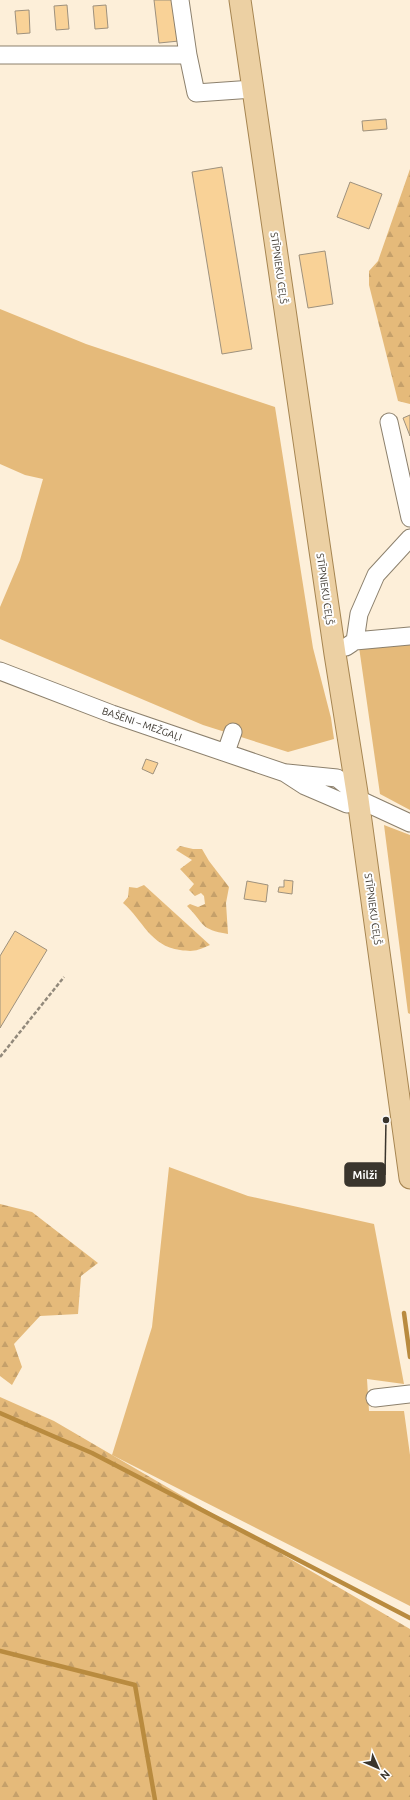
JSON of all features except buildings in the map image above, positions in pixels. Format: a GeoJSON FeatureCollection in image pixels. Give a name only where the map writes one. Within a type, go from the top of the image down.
{"type":"FeatureCollection","features":[{"type":"Feature","properties":{"kind":"main road","name":"STĪPNIEKU CEĻŠ"},"geometry":{"type":"LineString","coordinates":[[240,0],[335,654],[358,799],[410,1178]]}},
{"type":"Feature","properties":{"kind":"street"},"geometry":{"type":"LineString","coordinates":[[180,0],[188,55],[196,94],[253,89]]}},
{"type":"Feature","properties":{"kind":"street"},"geometry":{"type":"LineString","coordinates":[[0,55],[188,55]]}},
{"type":"Feature","properties":{"kind":"street"},"geometry":{"type":"LineString","coordinates":[[389,422],[410,518]]}},
{"type":"Feature","properties":{"kind":"street"},"geometry":{"type":"LineString","coordinates":[[355,641],[359,614],[376,575],[410,538]]}},
{"type":"Feature","properties":{"kind":"street"},"geometry":{"type":"LineString","coordinates":[[335,654],[355,641],[410,636]]}},
{"type":"Feature","properties":{"kind":"street","name":"BAŠĒNI – MEŽGAĻI"},"geometry":{"type":"LineString","coordinates":[[0,671],[112,714],[285,773],[305,786],[347,804],[358,799]]}},
{"type":"Feature","properties":{"kind":"street"},"geometry":{"type":"LineString","coordinates":[[226,752],[233,732]]}},
{"type":"Feature","properties":{"kind":"street"},"geometry":{"type":"LineString","coordinates":[[358,799],[410,823]]}},
{"type":"Feature","properties":{"kind":"street"},"geometry":{"type":"LineString","coordinates":[[374,1398],[410,1394]]}},
{"type":"Feature","properties":{"kind":"path"},"geometry":{"type":"LineString","coordinates":[[0,1057],[64,977]]}},
{"type":"Feature","properties":{"kind":"green space"},"geometry":{"type":"Polygon","coordinates":[[[410,169],[410,404],[398,401],[369,285],[369,271],[378,261],[410,169]]]}},
{"type":"Feature","properties":{"kind":"green space"},"geometry":{"type":"Polygon","coordinates":[[[0,309],[86,344],[275,407],[313,648],[331,718],[334,739],[288,752],[203,725],[0,639],[0,607],[20,560],[43,479],[25,475],[0,464],[0,309]]]}},
{"type":"Feature","properties":{"kind":"green space"},"geometry":{"type":"Polygon","coordinates":[[[410,642],[410,810],[380,794],[359,647],[410,642]]]}},
{"type":"Feature","properties":{"kind":"green space"},"geometry":{"type":"Polygon","coordinates":[[[384,825],[410,835],[410,1014],[408,1013],[384,825]]]}},
{"type":"Feature","properties":{"kind":"green space"},"geometry":{"type":"Polygon","coordinates":[[[180,846],[193,849],[202,849],[209,861],[229,887],[226,903],[228,934],[207,928],[187,906],[190,904],[198,907],[205,904],[204,896],[201,893],[195,896],[189,890],[194,884],[180,869],[192,860],[176,850],[180,846]]]}},
{"type":"Feature","properties":{"kind":"green space"},"geometry":{"type":"Polygon","coordinates":[[[144,885],[210,945],[201,949],[185,951],[170,948],[154,938],[123,903],[128,897],[129,887],[137,888],[144,885]]]}},
{"type":"Feature","properties":{"kind":"green space"},"geometry":{"type":"Polygon","coordinates":[[[169,1167],[248,1196],[374,1224],[404,1384],[367,1379],[369,1411],[404,1411],[410,1455],[410,1606],[112,1455],[152,1327],[169,1167]]]}},
{"type":"Feature","properties":{"kind":"green space"},"geometry":{"type":"Polygon","coordinates":[[[0,1204],[32,1212],[98,1263],[81,1276],[78,1314],[40,1316],[14,1344],[22,1367],[12,1385],[0,1376],[0,1204]]]}},
{"type":"Feature","properties":{"kind":"green space"},"geometry":{"type":"Polygon","coordinates":[[[0,1397],[54,1421],[410,1629],[410,1800],[0,1800],[0,1397]]]}},
{"type":"Feature","properties":{"kind":"waterway"},"geometry":{"type":"LineString","coordinates":[[404,1313],[410,1357]]}},
{"type":"Feature","properties":{"kind":"waterway"},"geometry":{"type":"LineString","coordinates":[[0,1413],[92,1453],[410,1618]]}},
{"type":"Feature","properties":{"kind":"waterway"},"geometry":{"type":"LineString","coordinates":[[0,1651],[135,1685],[155,1800]]}},
{"type":"Feature","properties":{"kind":"place","name":"Milži"},"geometry":{"type":"Point","coordinates":[386,1120]}}]}
